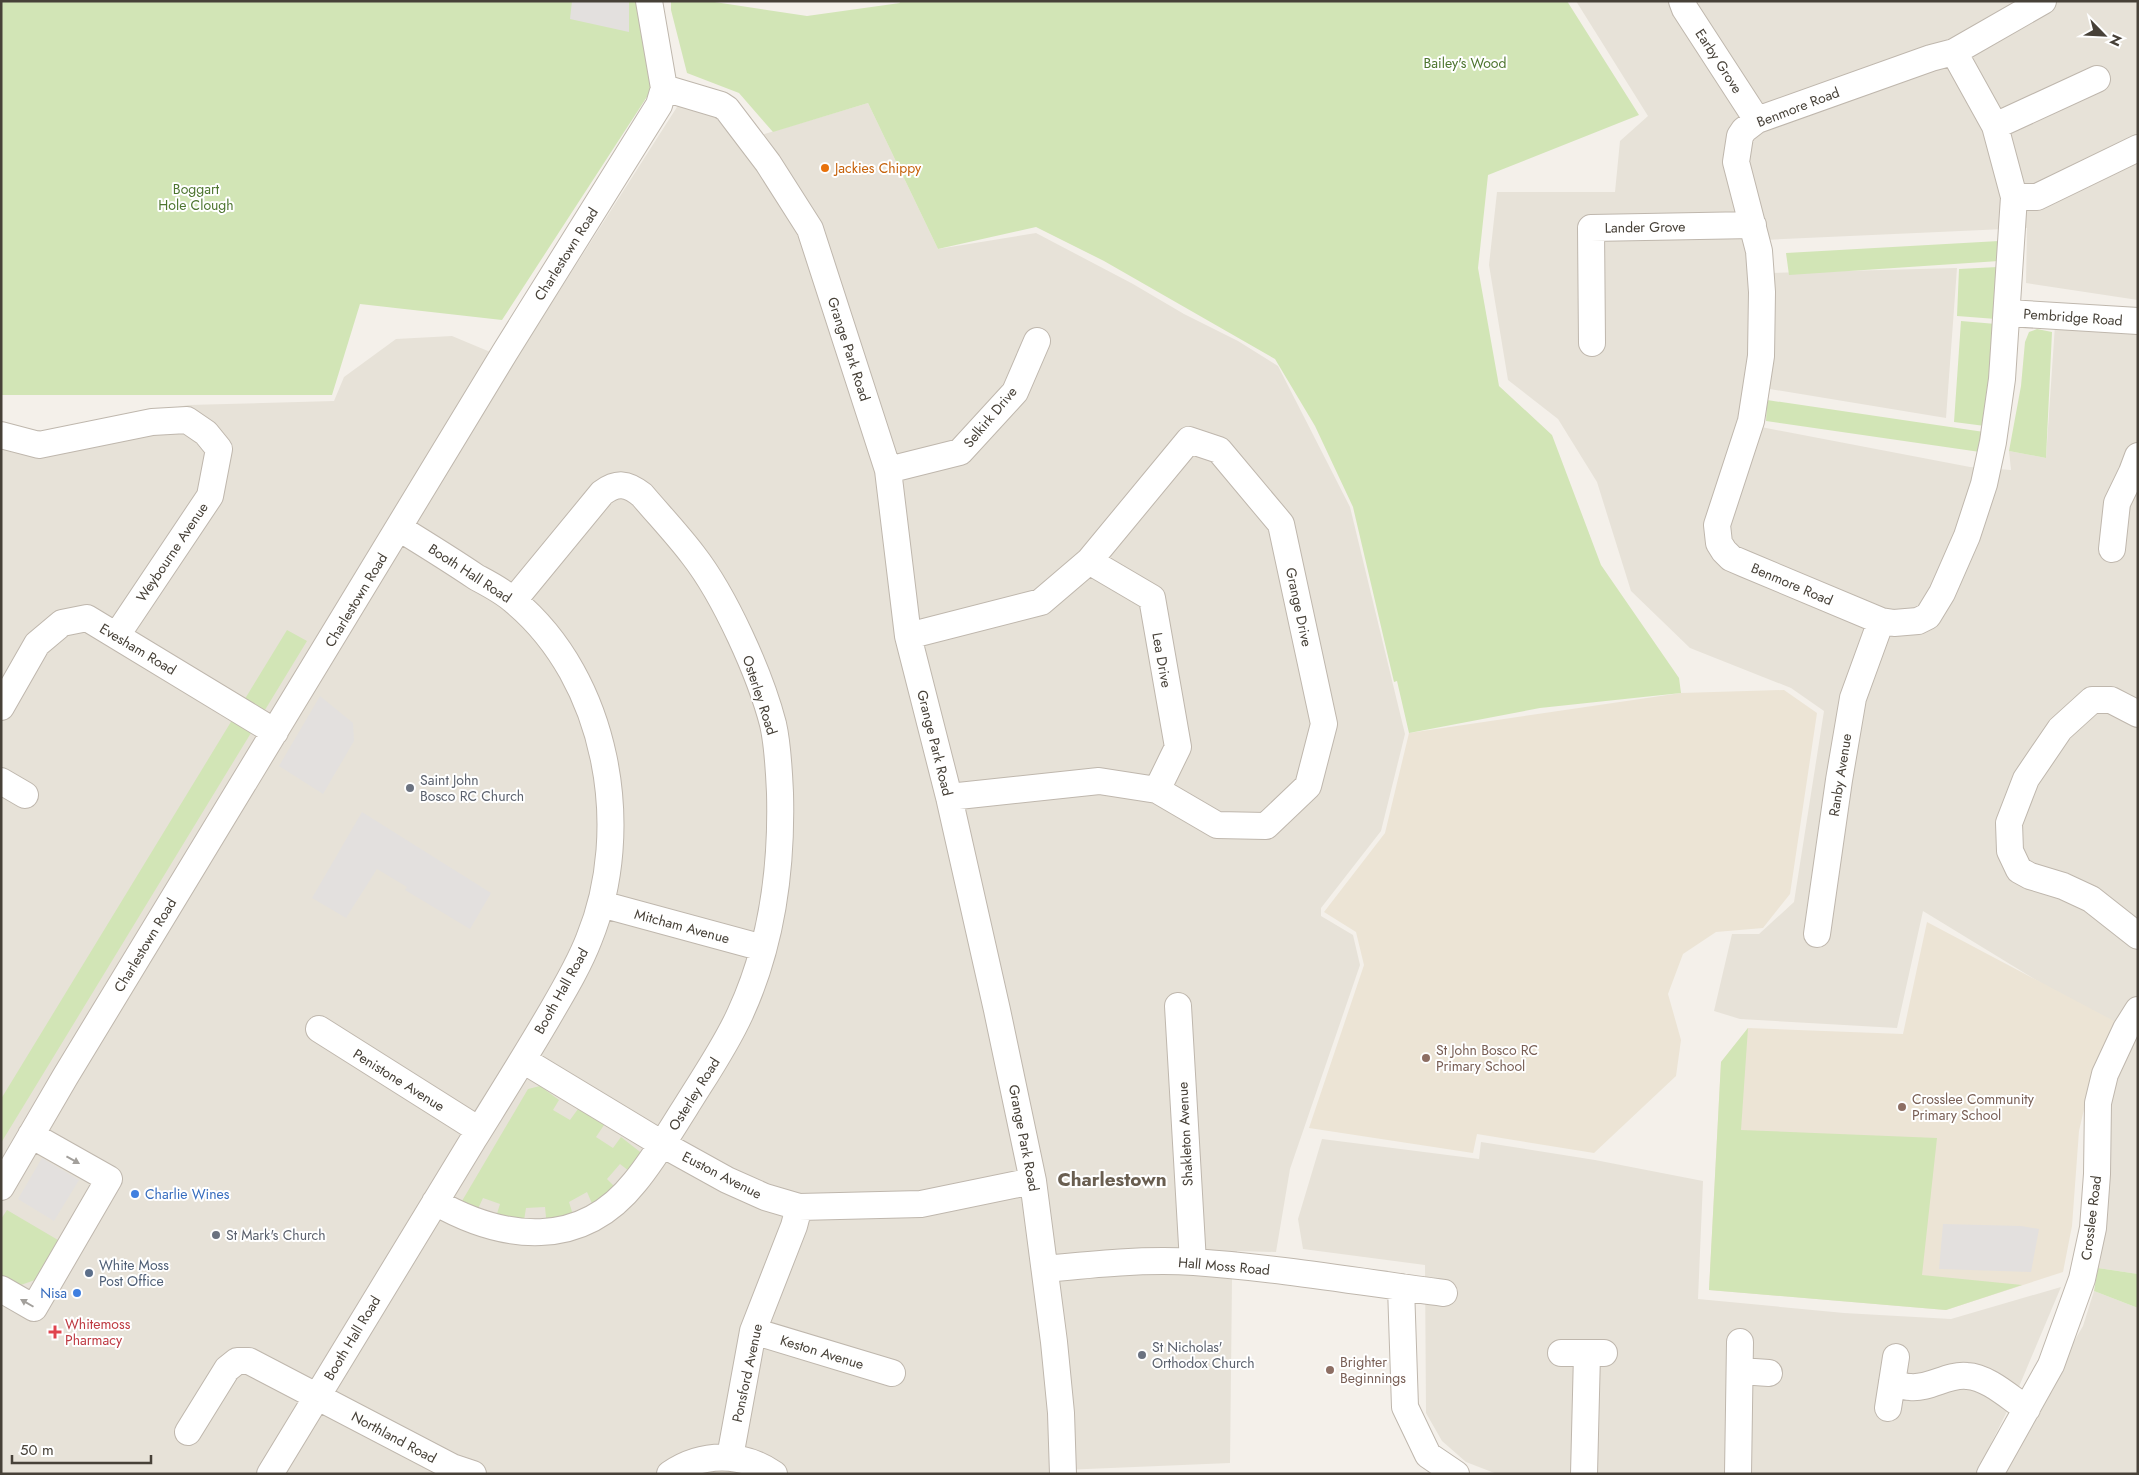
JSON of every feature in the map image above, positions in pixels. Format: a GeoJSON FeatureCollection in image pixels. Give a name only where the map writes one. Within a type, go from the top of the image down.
{"type":"FeatureCollection","features":[{"type":"Feature","properties":{"kind":"street","name":"Charlestown Road"},"geometry":{"type":"LineString","coordinates":[[1,1188],[65,1076],[505,352],[660,105],[664,88],[649,1]]}},
{"type":"Feature","properties":{"kind":"street","name":"Earby Grove"},"geometry":{"type":"LineString","coordinates":[[1682,1],[1685,9],[1757,120]]}},
{"type":"Feature","properties":{"kind":"street","name":"Benmore Road"},"geometry":{"type":"LineString","coordinates":[[1954,52],[1995,126],[2014,197],[2008,313],[2002,379],[1990,457],[1975,511],[1956,563],[1942,593],[1928,616],[1918,621],[1907,623],[1881,622],[1731,558],[1719,543],[1717,525],[1751,421],[1761,356],[1762,284],[1759,251],[1736,162],[1736,152],[1740,136],[1744,130],[1757,120],[1931,58],[1954,52],[2042,1]]}},
{"type":"Feature","properties":{"kind":"street"},"geometry":{"type":"LineString","coordinates":[[1995,126],[2097,79]]}},
{"type":"Feature","properties":{"kind":"street","name":"Grange Park Road"},"geometry":{"type":"LineString","coordinates":[[664,88],[721,104],[727,109],[768,163],[810,229],[888,470],[908,636],[949,797],[1033,1181],[1046,1269],[1060,1404],[1063,1474]]}},
{"type":"Feature","properties":{"kind":"street"},"geometry":{"type":"LineString","coordinates":[[2014,197],[2037,197],[2138,148]]}},
{"type":"Feature","properties":{"kind":"street","name":"Lander Grove"},"geometry":{"type":"LineString","coordinates":[[1592,342],[1591,228],[1753,225]]}},
{"type":"Feature","properties":{"kind":"street","name":"Pembridge Road"},"geometry":{"type":"LineString","coordinates":[[2008,313],[2138,321]]}},
{"type":"Feature","properties":{"kind":"street","name":"Selkirk Drive"},"geometry":{"type":"LineString","coordinates":[[888,470],[960,452],[1015,392],[1037,341]]}},
{"type":"Feature","properties":{"kind":"street","name":"Weybourne Avenue"},"geometry":{"type":"LineString","coordinates":[[1,435],[38,445],[152,422],[187,420],[206,433],[219,449],[210,496],[117,635]]}},
{"type":"Feature","properties":{"kind":"street","name":"Grange Drive"},"geometry":{"type":"LineString","coordinates":[[908,636],[1041,602],[1089,561],[1189,440],[1219,450],[1281,524],[1324,724],[1308,786],[1266,826],[1217,825],[1157,790],[1099,781],[949,797]]}},
{"type":"Feature","properties":{"kind":"street"},"geometry":{"type":"LineString","coordinates":[[2112,549],[2117,503],[2138,456]]}},
{"type":"Feature","properties":{"kind":"street","name":"Osterley Road"},"geometry":{"type":"LineString","coordinates":[[435,1202],[454,1213],[481,1223],[530,1234],[548,1233],[565,1229],[586,1221],[612,1206],[635,1183],[722,1050],[740,1014],[763,948],[776,889],[781,831],[780,773],[773,725],[760,687],[727,609],[694,556],[642,495],[632,487],[620,484],[610,487],[602,493],[514,600]]}},
{"type":"Feature","properties":{"kind":"street","name":"Booth Hall Road"},"geometry":{"type":"LineString","coordinates":[[270,1474],[523,1060],[573,974],[590,939],[601,904],[611,844],[606,771],[598,734],[588,703],[566,663],[548,638],[514,600],[399,528]]}},
{"type":"Feature","properties":{"kind":"street","name":"Lea Drive"},"geometry":{"type":"LineString","coordinates":[[1089,561],[1152,598],[1178,747],[1157,790]]}},
{"type":"Feature","properties":{"kind":"street","name":"Evesham Road"},"geometry":{"type":"LineString","coordinates":[[1,707],[37,644],[62,623],[86,618],[275,732]]}},
{"type":"Feature","properties":{"kind":"street","name":"Ranby Avenue"},"geometry":{"type":"LineString","coordinates":[[1817,934],[1853,698],[1881,622]]}},
{"type":"Feature","properties":{"kind":"street"},"geometry":{"type":"LineString","coordinates":[[2138,714],[2111,700],[2092,700],[2060,729],[2050,743],[2026,779],[2009,823],[2010,851],[2019,870],[2030,876],[2063,886],[2091,899],[2138,936]]}},
{"type":"Feature","properties":{"kind":"street"},"geometry":{"type":"LineString","coordinates":[[1,781],[24,795]]}},
{"type":"Feature","properties":{"kind":"street","name":"Mitcham Avenue"},"geometry":{"type":"LineString","coordinates":[[601,904],[763,948]]}},
{"type":"Feature","properties":{"kind":"street","name":"Shakleton Avenue"},"geometry":{"type":"LineString","coordinates":[[1178,1006],[1193,1262]]}},
{"type":"Feature","properties":{"kind":"street","name":"Crosslee Road"},"geometry":{"type":"LineString","coordinates":[[1990,1474],[2051,1365],[2082,1279],[2093,1228],[2097,1174],[2098,1103],[2105,1074],[2126,1029],[2138,1010]]}},
{"type":"Feature","properties":{"kind":"street","name":"Penistone Avenue"},"geometry":{"type":"LineString","coordinates":[[319,1029],[479,1130]]}},
{"type":"Feature","properties":{"kind":"street","name":"Euston Avenue"},"geometry":{"type":"LineString","coordinates":[[523,1060],[662,1144],[727,1180],[765,1197],[798,1207],[921,1204],[1033,1181]]}},
{"type":"Feature","properties":{"kind":"street"},"geometry":{"type":"LineString","coordinates":[[1,1289],[34,1308],[109,1179],[31,1136]]}},
{"type":"Feature","properties":{"kind":"street","name":"Ponsford Avenue"},"geometry":{"type":"LineString","coordinates":[[730,1457],[753,1331],[794,1226],[798,1207]]}},
{"type":"Feature","properties":{"kind":"street","name":"Hall Moss Road"},"geometry":{"type":"LineString","coordinates":[[1046,1269],[1118,1262],[1193,1262],[1444,1293]]}},
{"type":"Feature","properties":{"kind":"street"},"geometry":{"type":"LineString","coordinates":[[1401,1287],[1405,1407],[1428,1455],[1456,1474]]}},
{"type":"Feature","properties":{"kind":"street","name":"Keston Avenue"},"geometry":{"type":"LineString","coordinates":[[753,1331],[892,1373]]}},
{"type":"Feature","properties":{"kind":"street"},"geometry":{"type":"LineString","coordinates":[[1738,1474],[1740,1342]]}},
{"type":"Feature","properties":{"kind":"street"},"geometry":{"type":"LineString","coordinates":[[1561,1353],[1596,1353],[1584,1474]]}},
{"type":"Feature","properties":{"kind":"street"},"geometry":{"type":"LineString","coordinates":[[1888,1408],[1896,1357]]}},
{"type":"Feature","properties":{"kind":"street","name":"Northland Road"},"geometry":{"type":"LineString","coordinates":[[188,1432],[227,1369],[237,1361],[249,1361],[452,1467],[473,1474]]}},
{"type":"Feature","properties":{"kind":"street"},"geometry":{"type":"LineString","coordinates":[[1740,1371],[1768,1372]]}},
{"type":"Feature","properties":{"kind":"street"},"geometry":{"type":"LineString","coordinates":[[1892,1382],[1910,1387],[1925,1386],[1947,1379],[1967,1376],[1985,1382],[2027,1408]]}},
{"type":"Feature","properties":{"kind":"street"},"geometry":{"type":"LineString","coordinates":[[670,1474],[692,1462],[708,1458],[730,1457],[760,1465],[774,1474]]}},
{"type":"Feature","properties":{"kind":"shaded area"},"geometry":{"type":"Polygon","coordinates":[[[572,1],[629,1],[629,32],[570,19],[572,1]]]}},
{"type":"Feature","properties":{"kind":"shaded area"},"geometry":{"type":"Polygon","coordinates":[[[1576,1],[2138,1],[2138,300],[2026,283],[2027,228],[1764,240],[1771,273],[1957,268],[1946,418],[1764,388],[1761,427],[1970,467],[2011,470],[2009,451],[2046,458],[2055,325],[2138,330],[2138,1274],[2098,1268],[2110,1104],[2131,1038],[1923,911],[1897,1028],[1740,1019],[1714,1011],[1732,934],[1759,934],[1794,902],[1824,711],[1791,688],[1690,648],[1631,591],[1597,482],[1558,419],[1508,380],[1489,265],[1497,192],[1615,192],[1620,141],[1648,116],[1576,1]]]}},
{"type":"Feature","properties":{"kind":"shaded area"},"geometry":{"type":"Polygon","coordinates":[[[684,96],[712,113],[733,138],[758,136],[868,103],[938,249],[1036,233],[1133,284],[1184,314],[1238,341],[1278,366],[1350,507],[1405,734],[1381,831],[1321,908],[1321,916],[1353,935],[1360,965],[1290,1169],[1276,1252],[1237,1251],[1232,1280],[1230,1463],[1063,1470],[1058,1474],[1,1474],[1,443],[188,405],[334,401],[344,377],[396,339],[452,336],[514,362],[684,96]]]}},
{"type":"Feature","properties":{"kind":"shaded area"},"geometry":{"type":"Polygon","coordinates":[[[1784,690],[1817,713],[1790,894],[1763,928],[1716,932],[1683,954],[1668,994],[1681,1040],[1676,1076],[1594,1153],[1477,1134],[1473,1153],[1309,1128],[1364,965],[1356,932],[1324,912],[1385,833],[1409,733],[1681,693],[1784,690]]]}},
{"type":"Feature","properties":{"kind":"shaded area"},"geometry":{"type":"Polygon","coordinates":[[[320,696],[353,723],[354,741],[323,794],[279,766],[320,696]]]}},
{"type":"Feature","properties":{"kind":"shaded area"},"geometry":{"type":"Polygon","coordinates":[[[362,812],[491,893],[470,929],[405,890],[407,887],[377,869],[346,918],[312,898],[362,812]]]}},
{"type":"Feature","properties":{"kind":"shaded area","name":"Crosslee Community Primary School"},"geometry":{"type":"Polygon","coordinates":[[[1927,922],[2114,1021],[2090,1083],[2079,1131],[2072,1226],[2063,1272],[1946,1310],[1709,1290],[1721,1062],[1748,1028],[1903,1034],[1927,922]]]}},
{"type":"Feature","properties":{"kind":"shaded area"},"geometry":{"type":"Polygon","coordinates":[[[1322,1139],[1479,1159],[1481,1142],[1595,1160],[1703,1181],[1698,1299],[1844,1313],[1951,1319],[2061,1287],[2018,1389],[1976,1474],[1497,1474],[1466,1462],[1442,1441],[1426,1413],[1425,1265],[1303,1249],[1298,1219],[1322,1139]]]}},
{"type":"Feature","properties":{"kind":"shaded area"},"geometry":{"type":"Polygon","coordinates":[[[42,1158],[79,1180],[54,1221],[18,1199],[42,1158]]]}},
{"type":"Feature","properties":{"kind":"shaded area"},"geometry":{"type":"Polygon","coordinates":[[[1943,1224],[2021,1226],[2039,1229],[2031,1272],[1939,1269],[1943,1224]]]}},
{"type":"Feature","properties":{"kind":"shaded area"},"geometry":{"type":"Polygon","coordinates":[[[2094,1291],[2138,1308],[2138,1474],[2000,1474],[2005,1459],[2083,1326],[2094,1291]]]}},
{"type":"Feature","properties":{"kind":"green space","name":"Boggart Hole Clough"},"geometry":{"type":"Polygon","coordinates":[[[1,1],[637,1],[654,86],[502,320],[360,304],[332,395],[1,395],[1,1]]]}},
{"type":"Feature","properties":{"kind":"green space","name":"Bailey's Wood"},"geometry":{"type":"Polygon","coordinates":[[[671,1],[708,1],[807,16],[900,3],[899,1],[1567,1],[1639,115],[1488,175],[1478,268],[1499,386],[1552,435],[1601,565],[1679,678],[1681,693],[1540,708],[1409,733],[1397,681],[1394,682],[1353,507],[1315,426],[1275,359],[1104,261],[1036,227],[938,249],[868,103],[773,132],[739,93],[687,73],[671,10],[671,1]]]}},
{"type":"Feature","properties":{"kind":"green space"},"geometry":{"type":"Polygon","coordinates":[[[1999,241],[1999,261],[1789,275],[1786,253],[1999,241]]]}},
{"type":"Feature","properties":{"kind":"green space"},"geometry":{"type":"Polygon","coordinates":[[[1998,267],[1996,319],[1957,316],[1959,269],[1998,267]]]}},
{"type":"Feature","properties":{"kind":"green space"},"geometry":{"type":"Polygon","coordinates":[[[1961,321],[1996,324],[1985,426],[1954,422],[1961,321]]]}},
{"type":"Feature","properties":{"kind":"green space"},"geometry":{"type":"Polygon","coordinates":[[[2037,329],[2052,332],[2046,458],[2009,451],[2021,386],[2025,342],[2029,332],[2037,329]]]}},
{"type":"Feature","properties":{"kind":"green space"},"geometry":{"type":"Polygon","coordinates":[[[1767,400],[1984,432],[1980,452],[1766,421],[1767,400]]]}},
{"type":"Feature","properties":{"kind":"green space"},"geometry":{"type":"Polygon","coordinates":[[[287,630],[307,641],[1,1143],[1,1099],[287,630]]]}},
{"type":"Feature","properties":{"kind":"green space"},"geometry":{"type":"Polygon","coordinates":[[[1748,1028],[1741,1130],[1937,1138],[1922,1275],[2022,1285],[1946,1310],[1709,1290],[1721,1062],[1748,1028]]]}},
{"type":"Feature","properties":{"kind":"green space"},"geometry":{"type":"Polygon","coordinates":[[[540,1086],[559,1100],[553,1110],[570,1120],[578,1109],[604,1125],[596,1137],[613,1148],[621,1137],[644,1155],[634,1175],[620,1164],[607,1179],[620,1192],[594,1208],[587,1192],[569,1202],[574,1218],[547,1227],[545,1207],[526,1208],[523,1227],[495,1220],[500,1204],[483,1198],[476,1213],[462,1201],[528,1089],[540,1086]]]}},
{"type":"Feature","properties":{"kind":"green space"},"geometry":{"type":"Polygon","coordinates":[[[7,1210],[58,1240],[35,1280],[18,1286],[1,1276],[1,1219],[7,1210]]]}},
{"type":"Feature","properties":{"kind":"green space"},"geometry":{"type":"Polygon","coordinates":[[[2098,1268],[2138,1274],[2138,1308],[2094,1291],[2098,1268]]]}},
{"type":"Feature","properties":{"kind":"place","name":"Jackies Chippy"},"geometry":{"type":"Point","coordinates":[825,168]}},
{"type":"Feature","properties":{"kind":"place","name":"Saint John Bosco RC Church"},"geometry":{"type":"Point","coordinates":[410,788]}},
{"type":"Feature","properties":{"kind":"place","name":"St John Bosco RC Primary School"},"geometry":{"type":"Point","coordinates":[1426,1058]}},
{"type":"Feature","properties":{"kind":"place","name":"Crosslee Community Primary School"},"geometry":{"type":"Point","coordinates":[1902,1107]}},
{"type":"Feature","properties":{"kind":"place","name":"Charlie Wines"},"geometry":{"type":"Point","coordinates":[135,1194]}},
{"type":"Feature","properties":{"kind":"place","name":"St Mark's Church"},"geometry":{"type":"Point","coordinates":[216,1235]}},
{"type":"Feature","properties":{"kind":"place","name":"White Moss Post Office"},"geometry":{"type":"Point","coordinates":[89,1273]}},
{"type":"Feature","properties":{"kind":"place","name":"Nisa"},"geometry":{"type":"Point","coordinates":[77,1293]}},
{"type":"Feature","properties":{"kind":"place","name":"Whitemoss Pharmacy"},"geometry":{"type":"Point","coordinates":[55,1332]}},
{"type":"Feature","properties":{"kind":"place","name":"St Nicholas' Orthodox Church"},"geometry":{"type":"Point","coordinates":[1142,1355]}},
{"type":"Feature","properties":{"kind":"place","name":"Brighter Beginnings"},"geometry":{"type":"Point","coordinates":[1330,1370]}},
{"type":"Feature","properties":{"kind":"district","name":"Charlestown"},"geometry":{"type":"Point","coordinates":[1112,1179]}}]}
